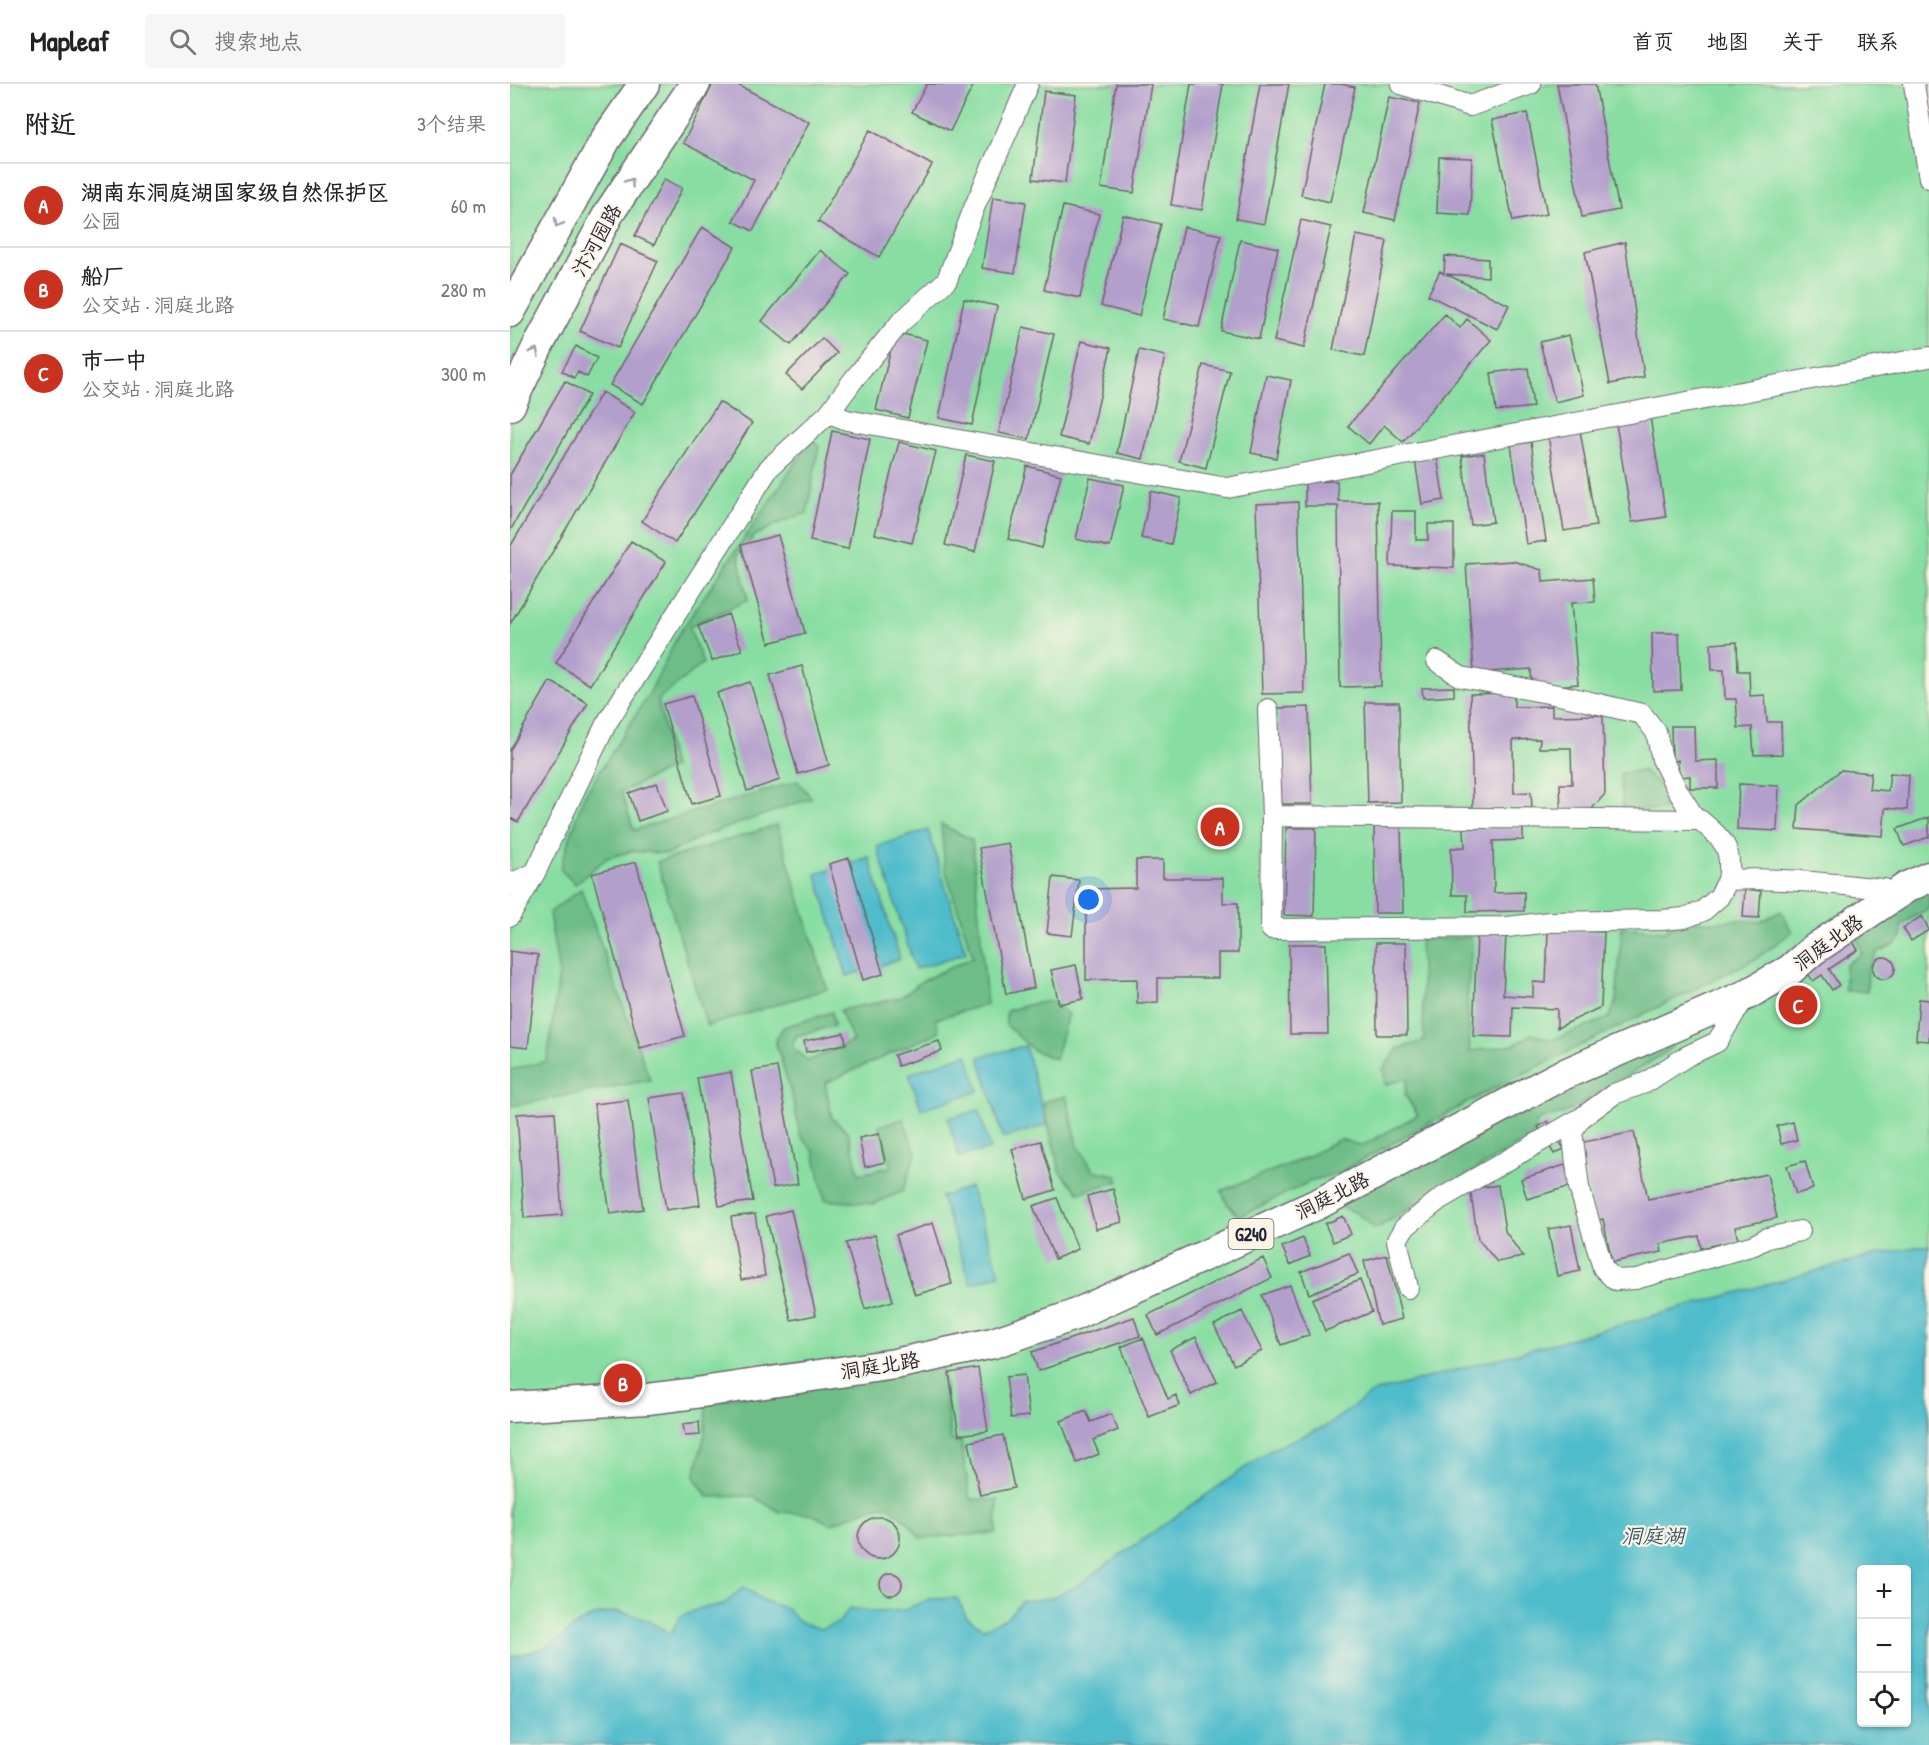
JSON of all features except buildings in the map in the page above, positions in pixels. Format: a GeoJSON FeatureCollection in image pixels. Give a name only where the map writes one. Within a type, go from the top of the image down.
{"type":"FeatureCollection","features":[{"type":"Feature","properties":{"kind":"main road","name":"汴河园路"},"geometry":{"type":"LineString","coordinates":[[510,312],[606,139],[644,84]]}},
{"type":"Feature","properties":{"kind":"main road","name":"汴河园路"},"geometry":{"type":"LineString","coordinates":[[510,405],[538,346],[609,213],[695,84]]}},
{"type":"Feature","properties":{"kind":"main road","name":"洞庭北路"},"geometry":{"type":"LineString","coordinates":[[510,1398],[699,1384],[892,1354],[978,1337],[1081,1302],[1335,1185],[1533,1080],[1749,974],[1793,950],[1884,889],[1929,868]]}},
{"type":"Feature","properties":{"kind":"main road","name":"洞庭北路"},"geometry":{"type":"LineString","coordinates":[[510,1407],[647,1399],[895,1364],[993,1343],[1072,1316],[1320,1203],[1558,1077],[1746,995],[1790,970],[1813,950],[1907,887],[1929,877]]}},
{"type":"Feature","properties":{"kind":"street"},"geometry":{"type":"LineString","coordinates":[[510,916],[535,873],[606,724],[769,468],[829,413],[900,323],[947,280],[974,208],[1028,84]]}},
{"type":"Feature","properties":{"kind":"street"},"geometry":{"type":"LineString","coordinates":[[1401,84],[1470,106],[1531,84]]}},
{"type":"Feature","properties":{"kind":"street"},"geometry":{"type":"LineString","coordinates":[[1914,84],[1929,177]]}},
{"type":"Feature","properties":{"kind":"street"},"geometry":{"type":"LineString","coordinates":[[829,413],[847,420],[1227,488],[1929,357]]}},
{"type":"Feature","properties":{"kind":"street"},"geometry":{"type":"LineString","coordinates":[[1437,661],[1461,677],[1564,696],[1642,714],[1656,732],[1662,759],[1676,788],[1696,820]]}},
{"type":"Feature","properties":{"kind":"street"},"geometry":{"type":"LineString","coordinates":[[1268,710],[1272,816],[1271,930],[1507,927],[1550,922],[1684,918],[1703,911],[1719,897],[1728,880],[1730,866],[1724,840],[1700,820],[1272,816]]}},
{"type":"Feature","properties":{"kind":"street"},"geometry":{"type":"LineString","coordinates":[[510,884],[535,873]]}},
{"type":"Feature","properties":{"kind":"street"},"geometry":{"type":"LineString","coordinates":[[1728,880],[1808,881],[1884,889]]}},
{"type":"Feature","properties":{"kind":"street"},"geometry":{"type":"LineString","coordinates":[[1408,1288],[1397,1240],[1404,1228],[1440,1199],[1581,1118],[1614,1094],[1645,1083],[1687,1056],[1717,1042],[1746,995]]}},
{"type":"Feature","properties":{"kind":"street"},"geometry":{"type":"LineString","coordinates":[[1581,1118],[1572,1131],[1579,1186],[1603,1268],[1616,1280],[1636,1280],[1754,1245],[1767,1238],[1800,1231]]}},
{"type":"Feature","properties":{"kind":"green space"},"geometry":{"type":"Polygon","coordinates":[[[510,84],[1929,84],[1929,1745],[510,1745],[510,84]]]}},
{"type":"Feature","properties":{"kind":"green space"},"geometry":{"type":"Polygon","coordinates":[[[812,439],[819,446],[807,513],[781,522],[754,536],[738,555],[748,600],[689,627],[703,663],[658,700],[673,767],[621,792],[634,830],[797,781],[812,798],[700,837],[669,854],[632,851],[607,858],[575,884],[560,869],[583,798],[649,694],[678,635],[812,439]]]}},
{"type":"Feature","properties":{"kind":"green space"},"geometry":{"type":"Polygon","coordinates":[[[1644,771],[1659,784],[1673,804],[1671,809],[1623,810],[1620,773],[1644,771]]]}},
{"type":"Feature","properties":{"kind":"green space"},"geometry":{"type":"Polygon","coordinates":[[[941,824],[972,840],[987,1004],[936,1019],[939,1032],[825,1083],[832,1118],[848,1132],[859,1174],[891,1167],[879,1126],[903,1119],[916,1153],[903,1191],[874,1204],[825,1200],[814,1152],[800,1135],[794,1103],[775,1040],[784,1027],[832,1012],[834,1026],[796,1036],[792,1047],[808,1061],[853,1041],[840,1010],[900,998],[922,981],[973,957],[945,869],[941,824]]]}},
{"type":"Feature","properties":{"kind":"green space"},"geometry":{"type":"Polygon","coordinates":[[[777,825],[827,989],[707,1026],[657,862],[777,825]]]}},
{"type":"Feature","properties":{"kind":"green space"},"geometry":{"type":"Polygon","coordinates":[[[1929,885],[1929,908],[1901,925],[1902,937],[1893,945],[1877,952],[1868,970],[1867,991],[1845,991],[1845,965],[1862,954],[1854,931],[1929,885]]]}},
{"type":"Feature","properties":{"kind":"green space"},"geometry":{"type":"Polygon","coordinates":[[[581,889],[650,1080],[510,1106],[510,1070],[547,1061],[559,975],[549,913],[581,889]]]}},
{"type":"Feature","properties":{"kind":"green space"},"geometry":{"type":"Polygon","coordinates":[[[1781,911],[1792,932],[1757,958],[1483,1094],[1338,1173],[1311,1181],[1239,1217],[1227,1203],[1221,1191],[1305,1158],[1340,1139],[1362,1146],[1418,1115],[1405,1095],[1407,1078],[1385,1085],[1383,1070],[1397,1049],[1424,1041],[1420,940],[1471,937],[1467,999],[1470,1051],[1514,1045],[1532,1034],[1552,1040],[1609,1018],[1616,1003],[1622,927],[1665,931],[1683,920],[1760,922],[1781,911]]]}},
{"type":"Feature","properties":{"kind":"green space"},"geometry":{"type":"Polygon","coordinates":[[[1051,1001],[1068,1014],[1055,1059],[1033,1050],[1006,1025],[1006,1011],[1051,1001]]]}},
{"type":"Feature","properties":{"kind":"green space"},"geometry":{"type":"Polygon","coordinates":[[[1677,1039],[1668,1051],[1613,1087],[1562,1114],[1538,1120],[1532,1137],[1375,1229],[1357,1213],[1337,1206],[1561,1084],[1677,1039]]]}},
{"type":"Feature","properties":{"kind":"green space"},"geometry":{"type":"Polygon","coordinates":[[[1066,1096],[1078,1146],[1093,1170],[1115,1175],[1119,1181],[1079,1193],[1060,1172],[1043,1102],[1066,1096]]]}},
{"type":"Feature","properties":{"kind":"green space"},"geometry":{"type":"Polygon","coordinates":[[[942,1366],[951,1440],[961,1441],[970,1499],[998,1500],[996,1533],[920,1538],[910,1524],[887,1505],[868,1509],[831,1524],[811,1514],[780,1512],[752,1496],[708,1497],[694,1477],[705,1434],[706,1402],[942,1366]]]}},
{"type":"Feature","properties":{"kind":"water"},"geometry":{"type":"Polygon","coordinates":[[[928,830],[966,953],[915,969],[877,846],[928,830]]]}},
{"type":"Feature","properties":{"kind":"water"},"geometry":{"type":"Polygon","coordinates":[[[869,857],[900,959],[847,976],[816,874],[869,857]]]}},
{"type":"Feature","properties":{"kind":"water"},"geometry":{"type":"Polygon","coordinates":[[[1025,1046],[1047,1125],[1003,1138],[979,1057],[1025,1046]]]}},
{"type":"Feature","properties":{"kind":"water"},"geometry":{"type":"Polygon","coordinates":[[[967,1054],[979,1091],[921,1109],[909,1074],[967,1054]]]}},
{"type":"Feature","properties":{"kind":"water"},"geometry":{"type":"Polygon","coordinates":[[[979,1110],[990,1149],[959,1157],[948,1118],[979,1110]]]}},
{"type":"Feature","properties":{"kind":"water"},"geometry":{"type":"Polygon","coordinates":[[[970,1187],[1000,1274],[971,1284],[941,1197],[970,1187]]]}},
{"type":"Feature","properties":{"kind":"water","name":"洞庭湖"},"geometry":{"type":"Polygon","coordinates":[[[1929,1246],[1929,1745],[510,1745],[510,1657],[546,1647],[592,1617],[604,1613],[626,1613],[648,1621],[670,1634],[680,1617],[701,1608],[723,1605],[744,1587],[762,1600],[787,1609],[798,1621],[820,1629],[838,1623],[850,1608],[876,1612],[904,1610],[930,1599],[957,1598],[966,1616],[983,1629],[1006,1618],[1022,1601],[1050,1598],[1075,1587],[1272,1449],[1326,1426],[1372,1393],[1874,1255],[1929,1246]]]}},
{"type":"Feature","properties":{"kind":"place","name":"湖南东洞庭湖国家级自然保护区"},"geometry":{"type":"Point","coordinates":[1220,827]}},
{"type":"Feature","properties":{"kind":"place","name":"市一中"},"geometry":{"type":"Point","coordinates":[1798,1005]}},
{"type":"Feature","properties":{"kind":"place","name":"船厂"},"geometry":{"type":"Point","coordinates":[623,1383]}}]}
